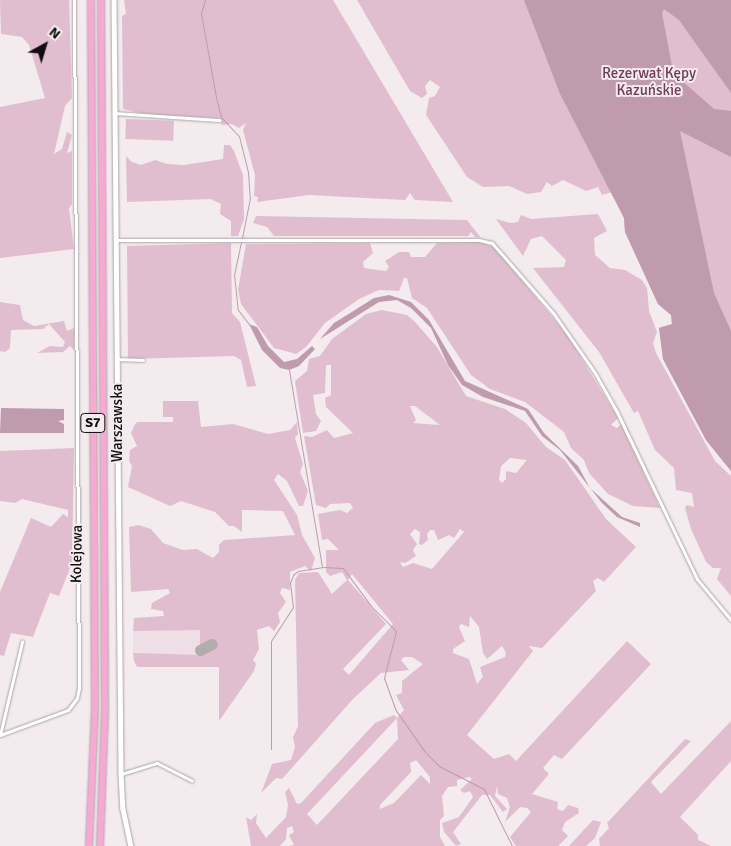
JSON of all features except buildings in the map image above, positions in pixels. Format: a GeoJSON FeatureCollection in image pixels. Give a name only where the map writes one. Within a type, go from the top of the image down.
{"type":"FeatureCollection","features":[{"type":"Feature","properties":{"kind":"highway","name":"S7"},"geometry":{"type":"LineString","coordinates":[[89,846],[95,710],[91,0]]}},
{"type":"Feature","properties":{"kind":"highway","name":"S7"},"geometry":{"type":"LineString","coordinates":[[100,846],[105,710],[101,0]]}},
{"type":"Feature","properties":{"kind":"street","name":"Kolejowa"},"geometry":{"type":"LineString","coordinates":[[0,735],[68,710],[74,704],[79,688],[76,566],[79,403],[74,0]]}},
{"type":"Feature","properties":{"kind":"street","name":"Warszawska"},"geometry":{"type":"LineString","coordinates":[[114,0],[121,774],[123,809],[131,846]]}},
{"type":"Feature","properties":{"kind":"street"},"geometry":{"type":"LineString","coordinates":[[116,113],[220,120]]}},
{"type":"Feature","properties":{"kind":"street"},"geometry":{"type":"LineString","coordinates":[[116,240],[485,240],[494,245],[554,314],[595,373],[616,410],[697,579],[731,620]]}},
{"type":"Feature","properties":{"kind":"street"},"geometry":{"type":"LineString","coordinates":[[117,359],[143,360]]}},
{"type":"Feature","properties":{"kind":"street"},"geometry":{"type":"LineString","coordinates":[[0,735],[22,642]]}},
{"type":"Feature","properties":{"kind":"street"},"geometry":{"type":"LineString","coordinates":[[121,774],[158,763],[192,781]]}},
{"type":"Feature","properties":{"kind":"shaded area","name":"Rezerwat Kępy Kazuńskie"},"geometry":{"type":"Polygon","coordinates":[[[524,0],[731,0],[731,93],[679,20],[664,9],[662,13],[672,66],[680,79],[714,109],[731,111],[731,157],[680,131],[714,293],[731,331],[731,471],[706,440],[663,359],[659,328],[672,324],[671,315],[658,304],[625,232],[624,218],[560,94],[524,0]]]}},
{"type":"Feature","properties":{"kind":"shaded area"},"geometry":{"type":"Polygon","coordinates":[[[389,295],[411,302],[429,320],[465,381],[528,409],[544,433],[578,466],[590,488],[560,450],[542,436],[525,411],[483,397],[462,385],[448,365],[431,328],[411,308],[397,300],[379,302],[320,339],[334,323],[374,298],[389,295]]]}},
{"type":"Feature","properties":{"kind":"shaded area"},"geometry":{"type":"Polygon","coordinates":[[[249,324],[257,327],[268,346],[284,362],[297,359],[312,346],[315,349],[299,366],[289,370],[280,368],[262,350],[249,324]]]}},
{"type":"Feature","properties":{"kind":"shaded area"},"geometry":{"type":"Polygon","coordinates":[[[1,408],[64,409],[64,420],[58,421],[64,424],[64,433],[0,433],[1,408]]]}},
{"type":"Feature","properties":{"kind":"shaded area"},"geometry":{"type":"Polygon","coordinates":[[[590,488],[622,517],[640,523],[640,527],[617,517],[590,488]]]}},
{"type":"Feature","properties":{"kind":"shaded area"},"geometry":{"type":"Polygon","coordinates":[[[133,630],[200,630],[200,655],[133,655],[133,630]]]}},
{"type":"Feature","properties":{"kind":"green space"},"geometry":{"type":"Polygon","coordinates":[[[0,0],[69,0],[72,98],[65,106],[54,154],[62,149],[67,132],[72,135],[67,153],[72,151],[72,204],[69,208],[74,249],[0,258],[0,107],[45,98],[29,45],[22,37],[1,34],[0,0]]]}},
{"type":"Feature","properties":{"kind":"green space"},"geometry":{"type":"Polygon","coordinates":[[[124,0],[333,0],[453,202],[415,200],[410,193],[405,200],[309,195],[257,202],[258,197],[254,196],[255,175],[243,130],[246,123],[239,128],[232,124],[222,125],[220,118],[148,115],[123,109],[122,16],[126,14],[124,0]]]}},
{"type":"Feature","properties":{"kind":"green space","name":"Rezerwat Kępy Kazuńskie"},"geometry":{"type":"Polygon","coordinates":[[[357,0],[731,0],[731,471],[706,440],[663,359],[659,328],[672,324],[671,315],[658,304],[625,232],[624,218],[612,192],[602,195],[598,187],[586,191],[563,180],[552,186],[547,182],[541,192],[527,194],[509,186],[483,187],[467,177],[426,115],[429,98],[435,96],[440,87],[430,80],[425,86],[427,94],[422,98],[410,91],[357,0]]]}},
{"type":"Feature","properties":{"kind":"green space"},"geometry":{"type":"Polygon","coordinates":[[[126,119],[174,121],[173,141],[125,139],[126,119]]]}},
{"type":"Feature","properties":{"kind":"green space"},"geometry":{"type":"Polygon","coordinates":[[[224,145],[230,145],[234,151],[243,175],[244,219],[238,236],[231,236],[231,221],[220,214],[221,204],[211,199],[127,202],[126,156],[132,162],[141,165],[155,160],[167,164],[184,165],[223,159],[224,145]]]}},
{"type":"Feature","properties":{"kind":"green space"},"geometry":{"type":"Polygon","coordinates":[[[598,214],[607,231],[594,238],[595,255],[610,268],[625,270],[642,280],[647,288],[649,311],[657,332],[653,343],[656,353],[715,461],[731,476],[731,596],[717,579],[721,568],[713,568],[706,562],[691,529],[685,508],[687,505],[694,507],[692,493],[676,490],[674,468],[655,450],[638,411],[634,413],[599,352],[533,268],[564,267],[566,260],[542,236],[531,239],[523,256],[496,219],[510,223],[518,222],[521,215],[531,219],[598,214]]]}},
{"type":"Feature","properties":{"kind":"green space"},"geometry":{"type":"Polygon","coordinates":[[[256,216],[467,220],[481,238],[475,237],[471,232],[468,236],[274,236],[267,227],[253,223],[256,216]]]}},
{"type":"Feature","properties":{"kind":"green space"},"geometry":{"type":"Polygon","coordinates":[[[481,242],[495,248],[568,336],[618,418],[611,425],[617,428],[621,424],[660,508],[633,506],[608,494],[589,473],[584,460],[571,448],[564,432],[525,402],[490,389],[471,375],[427,308],[412,298],[407,278],[404,278],[399,291],[379,290],[359,299],[325,323],[306,347],[296,354],[274,348],[241,304],[238,290],[246,244],[370,243],[373,253],[363,262],[364,268],[386,271],[389,267],[385,261],[399,252],[409,252],[411,257],[425,257],[437,243],[481,242]]]}},
{"type":"Feature","properties":{"kind":"green space"},"geometry":{"type":"Polygon","coordinates":[[[231,243],[232,313],[240,322],[256,386],[247,387],[241,360],[234,356],[128,359],[127,246],[231,243]]]}},
{"type":"Feature","properties":{"kind":"green space"},"geometry":{"type":"Polygon","coordinates":[[[0,302],[20,305],[23,320],[34,326],[64,321],[67,331],[74,328],[74,350],[70,346],[63,352],[37,353],[50,346],[63,347],[65,342],[49,324],[43,329],[11,330],[10,348],[5,352],[0,351],[0,302]]]}},
{"type":"Feature","properties":{"kind":"green space"},"geometry":{"type":"Polygon","coordinates":[[[382,310],[407,315],[437,347],[466,396],[505,409],[526,423],[546,447],[565,460],[606,519],[636,547],[604,582],[598,578],[593,581],[596,591],[542,648],[529,646],[533,651],[467,735],[494,759],[509,754],[516,761],[627,641],[651,664],[562,759],[554,755],[543,768],[549,774],[532,794],[558,802],[557,809],[563,811],[568,805],[578,808],[579,813],[565,822],[562,830],[568,836],[558,846],[516,846],[510,837],[531,812],[527,808],[520,807],[505,822],[510,807],[507,798],[498,794],[497,786],[495,796],[507,809],[503,812],[490,795],[482,795],[453,832],[461,844],[456,846],[444,832],[442,823],[459,817],[473,797],[470,791],[464,793],[460,790],[472,779],[469,777],[457,780],[457,786],[448,787],[442,796],[444,816],[440,820],[440,837],[445,846],[288,846],[294,845],[289,835],[294,832],[292,826],[287,828],[286,839],[280,846],[251,846],[246,817],[251,820],[257,814],[256,823],[266,838],[286,817],[288,805],[285,792],[289,788],[297,804],[301,803],[375,723],[394,715],[397,718],[404,710],[396,695],[402,693],[402,681],[423,664],[412,657],[404,657],[401,660],[409,670],[381,673],[353,699],[282,779],[276,778],[261,793],[272,764],[291,760],[295,747],[293,737],[298,726],[295,580],[299,573],[318,572],[332,594],[347,580],[342,572],[330,576],[326,572],[326,550],[339,550],[328,539],[322,540],[318,514],[340,510],[347,513],[353,508],[350,503],[330,504],[326,508],[316,505],[304,436],[312,437],[327,430],[334,438],[353,433],[326,407],[325,398],[331,395],[331,365],[326,365],[325,393],[313,395],[316,414],[321,421],[316,431],[303,433],[295,381],[307,371],[309,359],[320,356],[332,339],[366,314],[382,310]],[[410,406],[416,420],[413,423],[440,425],[415,406],[410,406]],[[510,458],[501,466],[499,480],[502,483],[506,479],[506,471],[516,473],[527,460],[510,458]],[[415,529],[410,534],[417,544],[413,550],[416,556],[405,563],[400,562],[403,567],[413,563],[432,569],[464,532],[460,529],[454,538],[449,535],[438,540],[434,530],[430,530],[427,534],[428,540],[422,545],[419,544],[420,532],[415,529]],[[352,574],[348,580],[386,624],[343,669],[349,675],[393,624],[352,574]],[[470,616],[469,627],[461,624],[459,627],[465,641],[453,649],[453,653],[469,659],[477,684],[483,677],[480,667],[505,657],[506,653],[502,646],[487,659],[483,653],[479,627],[470,616]],[[397,718],[307,814],[317,825],[398,739],[397,718]],[[416,760],[410,763],[411,772],[380,805],[380,809],[394,803],[421,775],[430,784],[430,777],[416,760]]]}},
{"type":"Feature","properties":{"kind":"green space"},"geometry":{"type":"Polygon","coordinates":[[[163,401],[198,401],[201,427],[233,424],[268,434],[290,430],[297,422],[298,434],[295,438],[303,464],[300,472],[308,491],[303,506],[299,506],[287,481],[278,474],[274,480],[297,515],[302,535],[315,558],[311,571],[305,566],[290,572],[290,590],[282,588],[280,593],[286,602],[278,613],[280,622],[274,631],[269,626],[257,630],[259,649],[253,660],[256,664],[254,671],[219,721],[219,667],[137,667],[134,661],[133,653],[200,655],[200,630],[133,631],[134,618],[164,616],[163,611],[151,609],[152,603],[170,593],[168,589],[131,592],[129,527],[138,525],[151,529],[163,543],[183,550],[197,549],[213,558],[219,552],[219,545],[224,540],[295,535],[283,511],[242,510],[242,532],[234,526],[229,526],[215,512],[181,501],[170,506],[128,487],[132,466],[129,461],[130,450],[137,446],[131,433],[137,422],[173,422],[173,417],[163,417],[163,401]]]}},
{"type":"Feature","properties":{"kind":"green space"},"geometry":{"type":"Polygon","coordinates":[[[74,448],[72,563],[59,596],[50,593],[33,637],[11,633],[4,656],[0,655],[0,592],[31,518],[51,527],[63,514],[68,517],[68,510],[22,499],[15,503],[0,501],[0,451],[74,448]]]}},
{"type":"Feature","properties":{"kind":"green space"},"geometry":{"type":"Polygon","coordinates":[[[731,721],[731,761],[680,817],[698,835],[698,840],[711,846],[600,846],[599,839],[609,828],[607,823],[685,739],[691,741],[651,782],[661,794],[731,721]]]}},
{"type":"Feature","properties":{"kind":"green space"},"geometry":{"type":"Polygon","coordinates":[[[593,820],[601,822],[595,838],[586,846],[569,846],[593,820]]]}},
{"type":"Feature","properties":{"kind":"waterway"},"geometry":{"type":"LineString","coordinates":[[205,0],[201,13],[216,97],[221,117],[239,136],[248,172],[250,198],[242,238]]}},
{"type":"Feature","properties":{"kind":"waterway"},"geometry":{"type":"LineString","coordinates":[[241,242],[234,274],[238,310],[249,324]]}},
{"type":"Feature","properties":{"kind":"waterway"},"geometry":{"type":"LineString","coordinates":[[271,749],[271,641],[293,607],[290,583],[293,575],[298,571],[322,567],[289,370]]}},
{"type":"Feature","properties":{"kind":"waterway"},"geometry":{"type":"LineString","coordinates":[[323,567],[343,568],[371,606],[396,631],[384,678],[395,709],[425,752],[439,766],[484,789],[512,846]]}},
{"type":"Feature","properties":{"kind":"taxiway"},"geometry":{"type":"LineString","coordinates":[[200,650],[212,644]]}}]}
